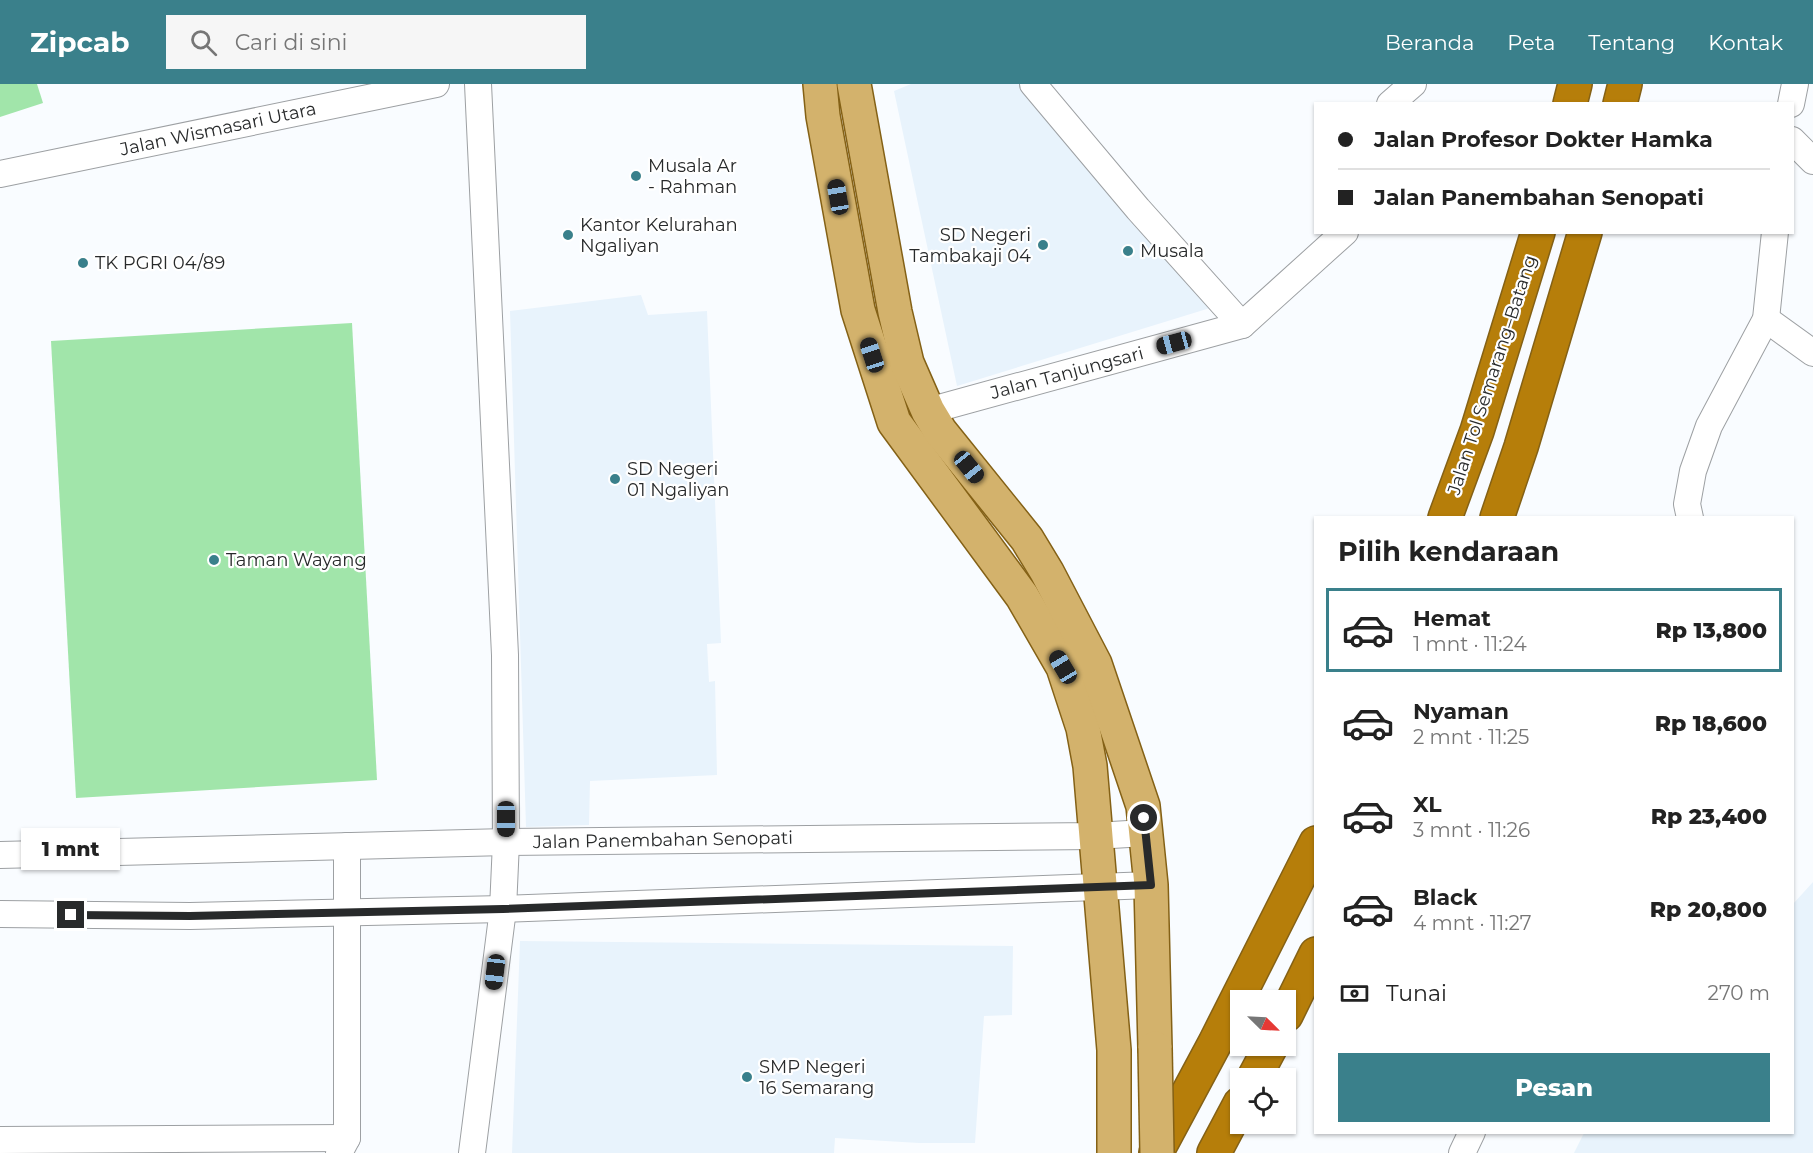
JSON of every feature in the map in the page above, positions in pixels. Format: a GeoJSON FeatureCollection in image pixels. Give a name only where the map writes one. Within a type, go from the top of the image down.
{"type":"FeatureCollection","features":[{"type":"Feature","properties":{"kind":"highway"},"geometry":{"type":"LineString","coordinates":[[1570,102],[1575,84]]}},
{"type":"Feature","properties":{"kind":"highway"},"geometry":{"type":"LineString","coordinates":[[1620,102],[1625,84]]}},
{"type":"Feature","properties":{"kind":"highway","name":"Jalan Tol Semarang–Batang"},"geometry":{"type":"LineString","coordinates":[[1446,516],[1477,431],[1537,234]]}},
{"type":"Feature","properties":{"kind":"highway"},"geometry":{"type":"LineString","coordinates":[[1498,516],[1521,447],[1584,234]]}},
{"type":"Feature","properties":{"kind":"highway"},"geometry":{"type":"LineString","coordinates":[[1157,1153],[1314,847]]}},
{"type":"Feature","properties":{"kind":"highway"},"geometry":{"type":"LineString","coordinates":[[1296,995],[1314,958]]}},
{"type":"Feature","properties":{"kind":"highway"},"geometry":{"type":"LineString","coordinates":[[1214,1153],[1230,1123]]}},
{"type":"Feature","properties":{"kind":"main road"},"geometry":{"type":"LineString","coordinates":[[820,84],[823,116],[858,310],[894,422],[1022,596],[1063,667],[1083,728],[1090,766],[1114,1050],[1114,1153]]}},
{"type":"Feature","properties":{"kind":"main road"},"geometry":{"type":"LineString","coordinates":[[854,84],[895,312],[907,363],[928,411],[940,431],[1027,539],[1047,572],[1095,664],[1143,806],[1151,885],[1157,1153]]}},
{"type":"Feature","properties":{"kind":"street","name":"Jalan Wismasari Utara"},"geometry":{"type":"LineString","coordinates":[[0,174],[436,84]]}},
{"type":"Feature","properties":{"kind":"street"},"geometry":{"type":"LineString","coordinates":[[472,1153],[503,909],[506,842],[505,655],[478,84]]}},
{"type":"Feature","properties":{"kind":"street"},"geometry":{"type":"LineString","coordinates":[[1033,84],[1138,209],[1242,325]]}},
{"type":"Feature","properties":{"kind":"street"},"geometry":{"type":"LineString","coordinates":[[1392,102],[1413,84]]}},
{"type":"Feature","properties":{"kind":"street"},"geometry":{"type":"LineString","coordinates":[[1791,102],[1795,84]]}},
{"type":"Feature","properties":{"kind":"street"},"geometry":{"type":"LineString","coordinates":[[1794,142],[1813,161]]}},
{"type":"Feature","properties":{"kind":"street","name":"Jalan Tanjungsari"},"geometry":{"type":"LineString","coordinates":[[928,411],[1242,325],[1343,234]]}},
{"type":"Feature","properties":{"kind":"street"},"geometry":{"type":"LineString","coordinates":[[1689,511],[1692,471],[1709,426],[1766,320],[1775,234]]}},
{"type":"Feature","properties":{"kind":"street"},"geometry":{"type":"LineString","coordinates":[[1766,320],[1813,353]]}},
{"type":"Feature","properties":{"kind":"street","name":"Jalan Panembahan Senopati"},"geometry":{"type":"LineString","coordinates":[[0,855],[506,842],[1095,836],[1146,833]]}},
{"type":"Feature","properties":{"kind":"street"},"geometry":{"type":"LineString","coordinates":[[0,1140],[343,1145],[348,912],[347,846]]}},
{"type":"Feature","properties":{"kind":"street"},"geometry":{"type":"LineString","coordinates":[[0,914],[190,916],[503,909],[1151,885]]}},
{"type":"Feature","properties":{"kind":"street"},"geometry":{"type":"LineString","coordinates":[[1462,1153],[1471,1134]]}},
{"type":"Feature","properties":{"kind":"shaded area","name":"SD Negeri Tambakaji 04"},"geometry":{"type":"Polygon","coordinates":[[[911,84],[1026,84],[1210,308],[957,386],[894,91],[911,84]]]}},
{"type":"Feature","properties":{"kind":"shaded area","name":"SD Negeri 01 Ngaliyan"},"geometry":{"type":"Polygon","coordinates":[[[641,295],[648,315],[707,311],[721,643],[707,644],[709,682],[715,681],[717,775],[590,781],[589,825],[526,827],[510,311],[641,295]]]}},
{"type":"Feature","properties":{"kind":"shaded area"},"geometry":{"type":"Polygon","coordinates":[[[1813,882],[1813,1153],[1574,1153],[1584,1134],[1794,1134],[1794,903],[1813,882]]]}},
{"type":"Feature","properties":{"kind":"shaded area","name":"SMP Negeri 16 Semarang"},"geometry":{"type":"Polygon","coordinates":[[[520,941],[1013,946],[1012,1015],[984,1016],[975,1143],[919,1143],[835,1138],[834,1153],[512,1153],[520,941]]]}},
{"type":"Feature","properties":{"kind":"green space"},"geometry":{"type":"Polygon","coordinates":[[[0,84],[37,84],[43,103],[0,117],[0,84]]]}},
{"type":"Feature","properties":{"kind":"green space","name":"Taman Wayang"},"geometry":{"type":"Polygon","coordinates":[[[352,323],[377,780],[76,798],[51,341],[352,323]]]}},
{"type":"Feature","properties":{"kind":"place","name":"Musala Ar - Rahman"},"geometry":{"type":"Point","coordinates":[636,176]}},
{"type":"Feature","properties":{"kind":"place","name":"Kantor Kelurahan Ngaliyan"},"geometry":{"type":"Point","coordinates":[568,235]}},
{"type":"Feature","properties":{"kind":"place","name":"SD Negeri Tambakaji 04"},"geometry":{"type":"Point","coordinates":[1043,245]}},
{"type":"Feature","properties":{"kind":"place","name":"Musala"},"geometry":{"type":"Point","coordinates":[1128,251]}},
{"type":"Feature","properties":{"kind":"place","name":"TK PGRI 04/89"},"geometry":{"type":"Point","coordinates":[83,263]}},
{"type":"Feature","properties":{"kind":"place","name":"SD Negeri 01 Ngaliyan"},"geometry":{"type":"Point","coordinates":[615,479]}},
{"type":"Feature","properties":{"kind":"place","name":"Taman Wayang"},"geometry":{"type":"Point","coordinates":[214,560]}},
{"type":"Feature","properties":{"kind":"place","name":"SMP Negeri 16 Semarang"},"geometry":{"type":"Point","coordinates":[747,1077]}},
{"type":"Feature","properties":{"kind":"route"},"geometry":{"type":"LineString","coordinates":[[71,915],[190,916],[503,909],[1151,885],[1144,818]]}}]}
